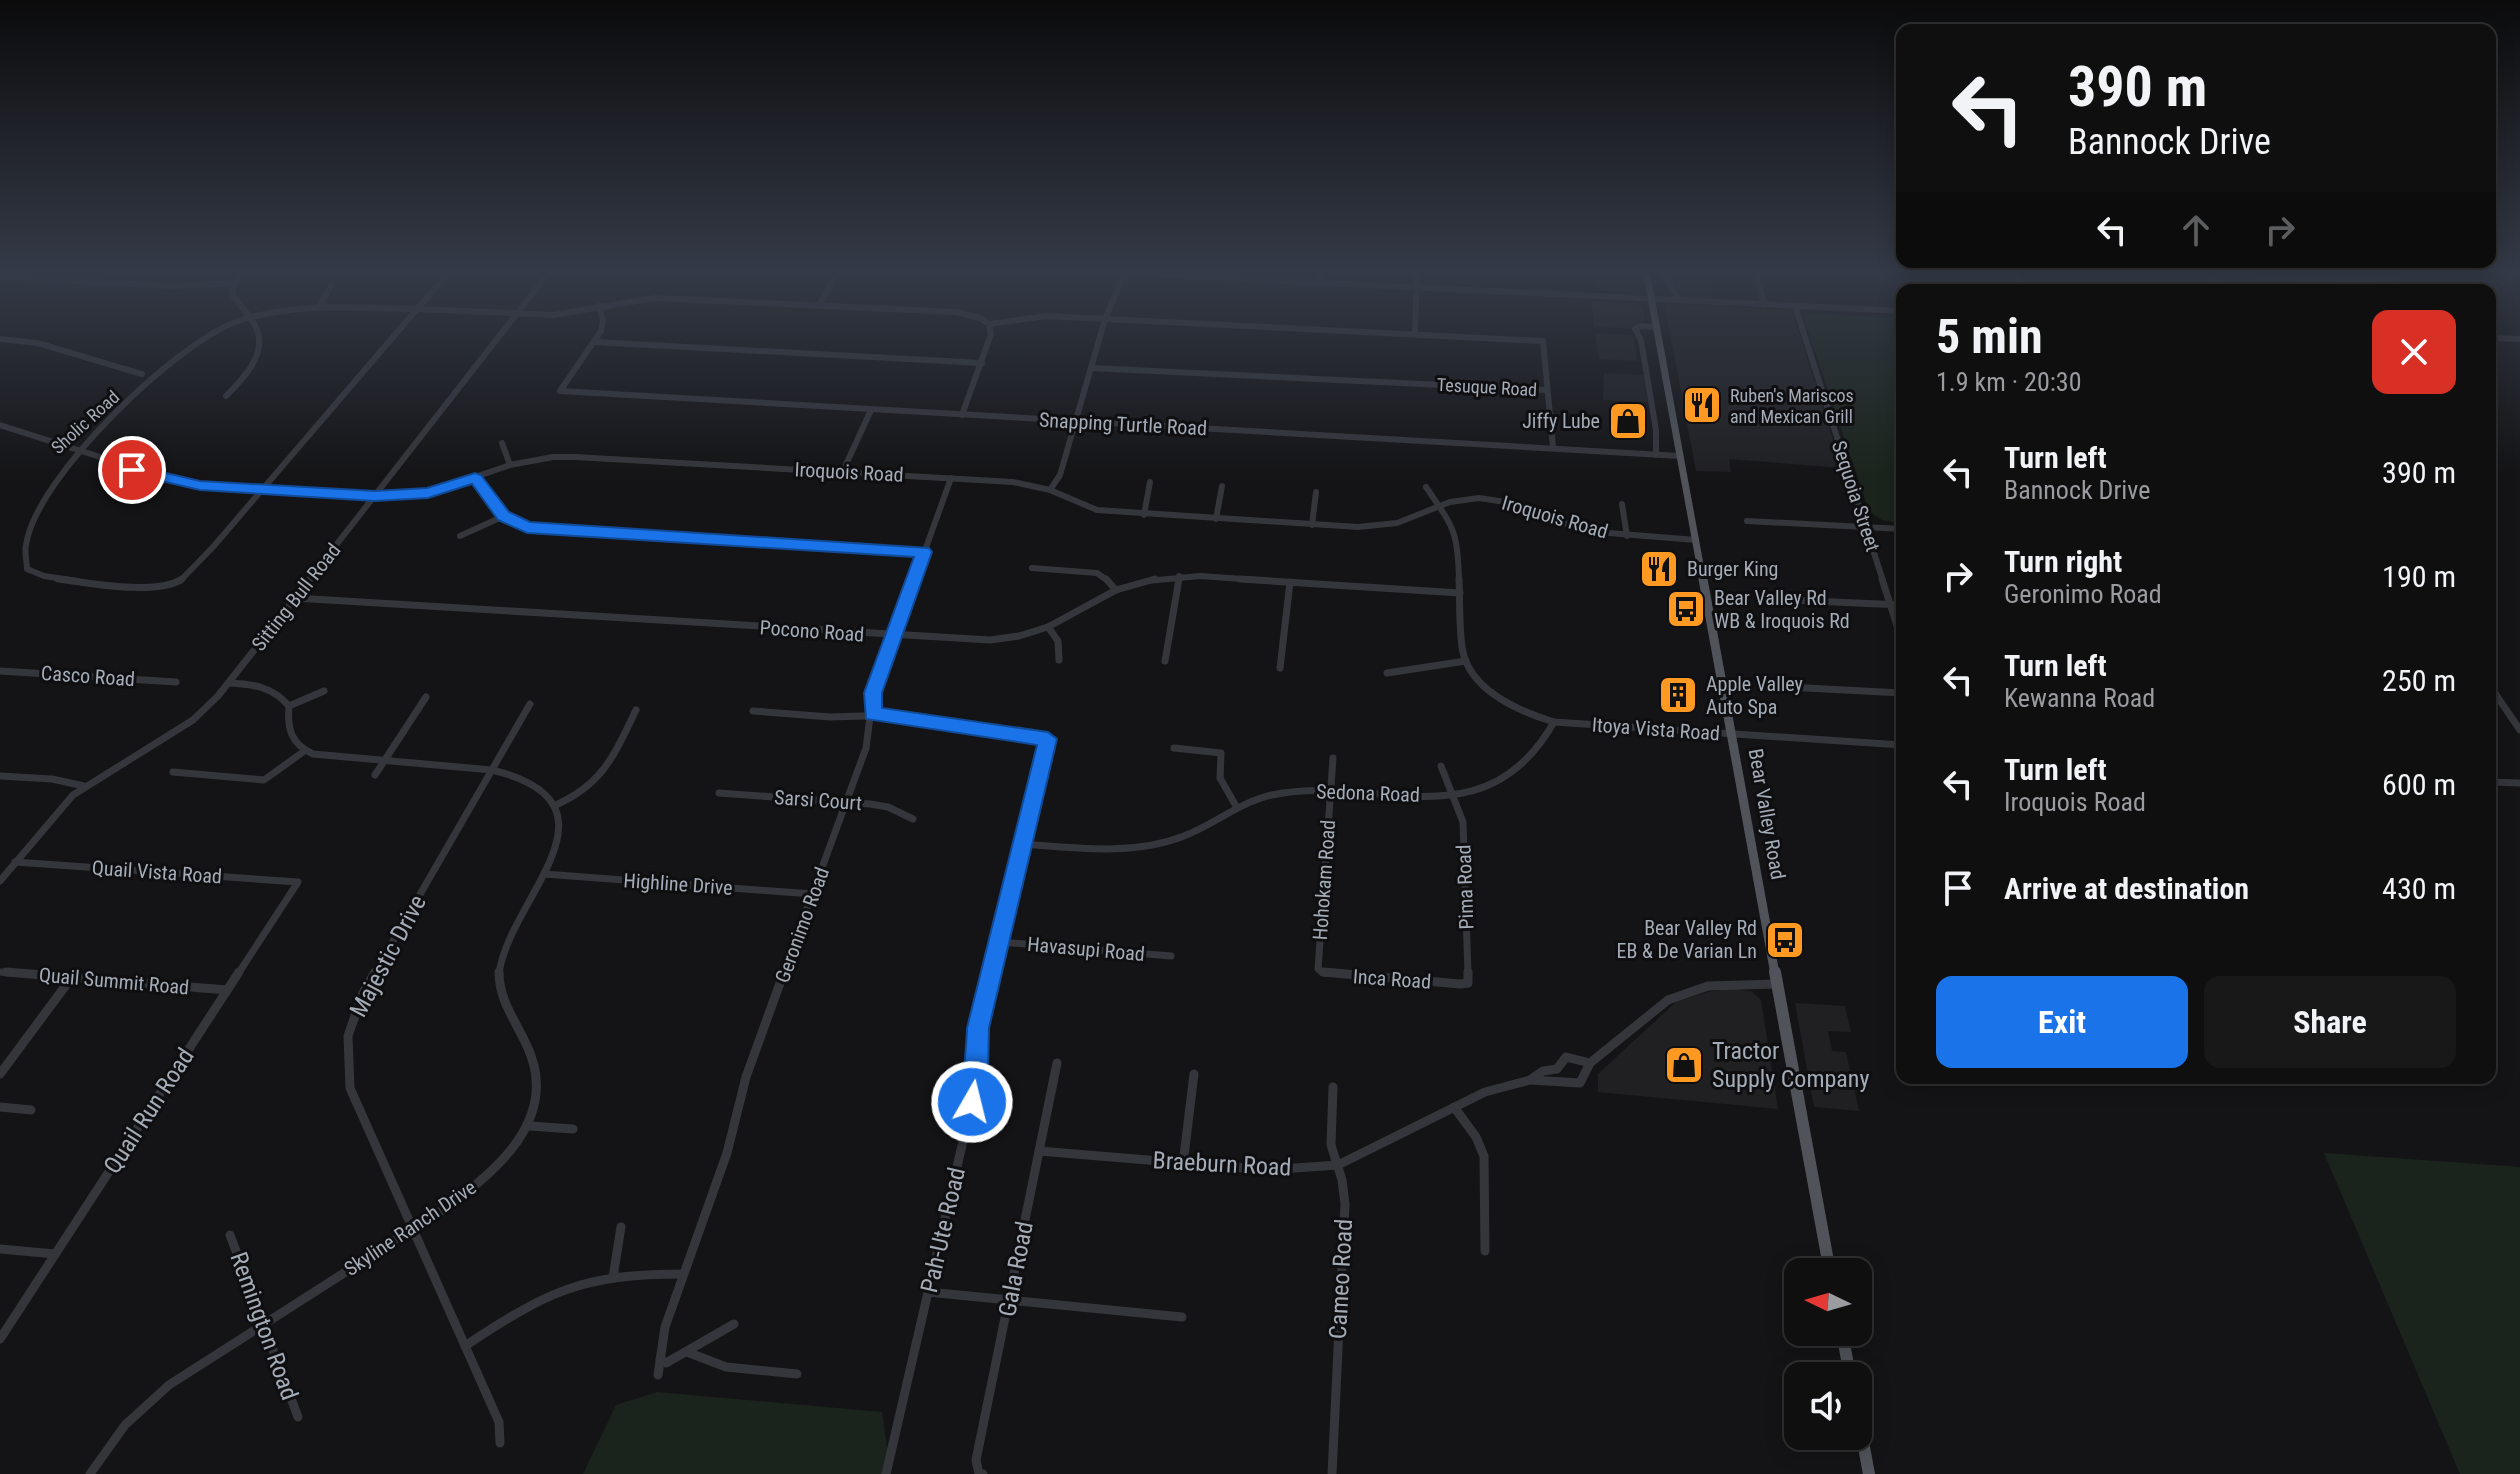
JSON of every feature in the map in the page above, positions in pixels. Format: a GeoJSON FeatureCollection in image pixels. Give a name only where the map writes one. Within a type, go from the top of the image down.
{"type":"FeatureCollection","features":[{"type":"Feature","properties":{"kind":"main road","name":"Bear Valley Road"},"geometry":{"type":"LineString","coordinates":[[1658,339],[1827,1258]]}},
{"type":"Feature","properties":{"kind":"main road"},"geometry":{"type":"LineString","coordinates":[[1865,1450],[1869,1474]]}},
{"type":"Feature","properties":{"kind":"street"},"geometry":{"type":"LineString","coordinates":[[0,339],[38,343],[142,374]]}},
{"type":"Feature","properties":{"kind":"street","name":"Sholic Road"},"geometry":{"type":"LineString","coordinates":[[132,381],[197,339]]}},
{"type":"Feature","properties":{"kind":"street"},"geometry":{"type":"LineString","coordinates":[[226,396],[242,380],[259,354],[260,339]]}},
{"type":"Feature","properties":{"kind":"street"},"geometry":{"type":"LineString","coordinates":[[18,563],[38,574],[65,580],[162,587],[182,580],[391,339]]}},
{"type":"Feature","properties":{"kind":"street","name":"Sitting Bull Road"},"geometry":{"type":"LineString","coordinates":[[0,881],[57,812],[84,786],[193,720],[229,683],[498,339]]}},
{"type":"Feature","properties":{"kind":"street"},"geometry":{"type":"LineString","coordinates":[[596,339],[594,342],[982,363]]}},
{"type":"Feature","properties":{"kind":"street"},"geometry":{"type":"LineString","coordinates":[[962,415],[990,339]]}},
{"type":"Feature","properties":{"kind":"street"},"geometry":{"type":"LineString","coordinates":[[1050,490],[1060,475],[1099,339]]}},
{"type":"Feature","properties":{"kind":"street","name":"Sholic Road"},"geometry":{"type":"LineString","coordinates":[[1503,339],[1543,341],[1547,390]]}},
{"type":"Feature","properties":{"kind":"street"},"geometry":{"type":"LineString","coordinates":[[1640,339],[1656,430],[1656,455]]}},
{"type":"Feature","properties":{"kind":"street","name":"Sequoia Street"},"geometry":{"type":"LineString","coordinates":[[1805,339],[1896,623]]}},
{"type":"Feature","properties":{"kind":"street","name":"Snapping Turtle Road"},"geometry":{"type":"LineString","coordinates":[[594,342],[560,391],[1680,456]]}},
{"type":"Feature","properties":{"kind":"street","name":"Tesuque Road"},"geometry":{"type":"LineString","coordinates":[[1091,368],[1547,390]]}},
{"type":"Feature","properties":{"kind":"street"},"geometry":{"type":"LineString","coordinates":[[1547,390],[1553,447]]}},
{"type":"Feature","properties":{"kind":"street"},"geometry":{"type":"LineString","coordinates":[[843,471],[871,410]]}},
{"type":"Feature","properties":{"kind":"street","name":"Iroquois Road"},"geometry":{"type":"LineString","coordinates":[[0,425],[166,480],[260,489],[375,496],[428,493],[510,465],[553,457],[575,457],[1013,482],[1050,490],[1097,510],[1312,525],[1378,526],[1397,523],[1462,500],[1500,500],[1536,509],[1560,522],[1588,530],[1696,540]]}},
{"type":"Feature","properties":{"kind":"street"},"geometry":{"type":"LineString","coordinates":[[502,443],[510,465]]}},
{"type":"Feature","properties":{"kind":"street"},"geometry":{"type":"LineString","coordinates":[[475,478],[504,516],[527,527],[924,552]]}},
{"type":"Feature","properties":{"kind":"street","name":"Geronimo Road"},"geometry":{"type":"LineString","coordinates":[[658,1375],[665,1327],[727,1153],[746,1077],[866,748],[873,714],[873,693],[951,478]]}},
{"type":"Feature","properties":{"kind":"street"},"geometry":{"type":"LineString","coordinates":[[1144,515],[1150,482]]}},
{"type":"Feature","properties":{"kind":"street"},"geometry":{"type":"LineString","coordinates":[[1216,519],[1222,486]]}},
{"type":"Feature","properties":{"kind":"street"},"geometry":{"type":"LineString","coordinates":[[1387,673],[1466,661],[1462,650],[1458,541],[1426,487]]}},
{"type":"Feature","properties":{"kind":"street"},"geometry":{"type":"LineString","coordinates":[[1312,525],[1316,492]]}},
{"type":"Feature","properties":{"kind":"street"},"geometry":{"type":"LineString","coordinates":[[1622,504],[1627,536]]}},
{"type":"Feature","properties":{"kind":"street"},"geometry":{"type":"LineString","coordinates":[[460,536],[504,516]]}},
{"type":"Feature","properties":{"kind":"street"},"geometry":{"type":"LineString","coordinates":[[1747,521],[1896,529]]}},
{"type":"Feature","properties":{"kind":"street"},"geometry":{"type":"LineString","coordinates":[[1032,568],[1097,573],[1116,590]]}},
{"type":"Feature","properties":{"kind":"street"},"geometry":{"type":"LineString","coordinates":[[1165,661],[1179,576]]}},
{"type":"Feature","properties":{"kind":"street","name":"Pocono Road"},"geometry":{"type":"LineString","coordinates":[[295,598],[990,640],[1019,636],[1048,627],[1116,590],[1157,578],[1179,576],[1460,593]]}},
{"type":"Feature","properties":{"kind":"street"},"geometry":{"type":"LineString","coordinates":[[1280,668],[1290,582]]}},
{"type":"Feature","properties":{"kind":"street"},"geometry":{"type":"LineString","coordinates":[[1767,599],[1896,605]]}},
{"type":"Feature","properties":{"kind":"street"},"geometry":{"type":"LineString","coordinates":[[1048,627],[1058,641],[1059,660]]}},
{"type":"Feature","properties":{"kind":"street","name":"Itoya Vista Road"},"geometry":{"type":"LineString","coordinates":[[1466,661],[1475,676],[1498,698],[1528,715],[1554,722],[1896,745]]}},
{"type":"Feature","properties":{"kind":"street","name":"Casco Road"},"geometry":{"type":"LineString","coordinates":[[0,671],[176,682]]}},
{"type":"Feature","properties":{"kind":"street"},"geometry":{"type":"LineString","coordinates":[[229,683],[264,688],[281,695],[289,706],[287,721],[292,739],[303,752],[323,757],[517,774],[543,789],[556,805],[583,795],[600,780],[636,710]]}},
{"type":"Feature","properties":{"kind":"street"},"geometry":{"type":"LineString","coordinates":[[1787,687],[1896,693]]}},
{"type":"Feature","properties":{"kind":"street"},"geometry":{"type":"LineString","coordinates":[[289,706],[324,691]]}},
{"type":"Feature","properties":{"kind":"street"},"geometry":{"type":"LineString","coordinates":[[2496,695],[2520,730]]}},
{"type":"Feature","properties":{"kind":"street"},"geometry":{"type":"LineString","coordinates":[[375,775],[426,697]]}},
{"type":"Feature","properties":{"kind":"street","name":"Majestic Drive"},"geometry":{"type":"LineString","coordinates":[[500,1443],[499,1422],[350,1088],[348,1036],[363,993],[530,704]]}},
{"type":"Feature","properties":{"kind":"street"},"geometry":{"type":"LineString","coordinates":[[753,711],[830,717],[873,714]]}},
{"type":"Feature","properties":{"kind":"street","name":"Pah-Ute Road"},"geometry":{"type":"LineString","coordinates":[[873,714],[898,715],[1048,739],[978,1028],[977,1073],[971,1108],[886,1474]]}},
{"type":"Feature","properties":{"kind":"street","name":"Sedona Road"},"geometry":{"type":"LineString","coordinates":[[1022,844],[1089,849],[1150,847],[1186,836],[1236,806],[1272,795],[1330,790],[1413,798],[1454,794],[1485,786],[1504,776],[1533,755],[1547,738],[1554,722]]}},
{"type":"Feature","properties":{"kind":"street"},"geometry":{"type":"LineString","coordinates":[[1174,748],[1221,753],[1220,778],[1236,806]]}},
{"type":"Feature","properties":{"kind":"street"},"geometry":{"type":"LineString","coordinates":[[173,772],[264,780],[303,752]]}},
{"type":"Feature","properties":{"kind":"street","name":"Hohokam Road"},"geometry":{"type":"LineString","coordinates":[[1318,969],[1333,758]]}},
{"type":"Feature","properties":{"kind":"street","name":"Pima Road"},"geometry":{"type":"LineString","coordinates":[[1441,766],[1463,822],[1468,983]]}},
{"type":"Feature","properties":{"kind":"street"},"geometry":{"type":"LineString","coordinates":[[0,776],[52,779],[84,786]]}},
{"type":"Feature","properties":{"kind":"street"},"geometry":{"type":"LineString","coordinates":[[2496,782],[2520,783]]}},
{"type":"Feature","properties":{"kind":"street","name":"Sarsi Court"},"geometry":{"type":"LineString","coordinates":[[719,793],[888,807],[913,819]]}},
{"type":"Feature","properties":{"kind":"street","name":"Skyline Ranch Drive"},"geometry":{"type":"LineString","coordinates":[[90,1474],[126,1424],[188,1370],[455,1202],[504,1162],[530,1126],[539,1080],[530,1046],[504,998],[499,975],[505,952],[553,856],[559,832],[556,805]]}},
{"type":"Feature","properties":{"kind":"street","name":"Quail Vista Road"},"geometry":{"type":"LineString","coordinates":[[15,862],[298,882]]}},
{"type":"Feature","properties":{"kind":"street","name":"Highline Drive"},"geometry":{"type":"LineString","coordinates":[[544,874],[812,894]]}},
{"type":"Feature","properties":{"kind":"street","name":"Quail Run Road"},"geometry":{"type":"LineString","coordinates":[[0,1339],[298,882]]}},
{"type":"Feature","properties":{"kind":"street","name":"Havasupi Road"},"geometry":{"type":"LineString","coordinates":[[1001,942],[1171,956]]}},
{"type":"Feature","properties":{"kind":"street","name":"Inca Road"},"geometry":{"type":"LineString","coordinates":[[1318,969],[1324,973],[1468,983]]}},
{"type":"Feature","properties":{"kind":"street","name":"Quail Summit Road"},"geometry":{"type":"LineString","coordinates":[[0,972],[227,990]]}},
{"type":"Feature","properties":{"kind":"street"},"geometry":{"type":"LineString","coordinates":[[0,1074],[72,977]]}},
{"type":"Feature","properties":{"kind":"street","name":"Braeburn Road"},"geometry":{"type":"LineString","coordinates":[[1530,1080],[1580,1083],[1590,1063],[1668,1000],[1708,986],[1776,984]]}},
{"type":"Feature","properties":{"kind":"street","name":"Braeburn Road"},"geometry":{"type":"LineString","coordinates":[[1039,1151],[1268,1170],[1338,1165],[1485,1092],[1557,1069],[1566,1057],[1590,1063]]}},
{"type":"Feature","properties":{"kind":"street","name":"Gala Road"},"geometry":{"type":"LineString","coordinates":[[981,1474],[976,1460],[1057,1063]]}},
{"type":"Feature","properties":{"kind":"street"},"geometry":{"type":"LineString","coordinates":[[1557,1069],[1561,1080]]}},
{"type":"Feature","properties":{"kind":"street"},"geometry":{"type":"LineString","coordinates":[[1183,1164],[1194,1074]]}},
{"type":"Feature","properties":{"kind":"street","name":"Cameo Road"},"geometry":{"type":"LineString","coordinates":[[1332,1474],[1345,1204],[1331,1145],[1333,1087]]}},
{"type":"Feature","properties":{"kind":"street"},"geometry":{"type":"LineString","coordinates":[[0,1107],[31,1110]]}},
{"type":"Feature","properties":{"kind":"street"},"geometry":{"type":"LineString","coordinates":[[1454,1107],[1476,1137],[1484,1156],[1485,1251]]}},
{"type":"Feature","properties":{"kind":"street"},"geometry":{"type":"LineString","coordinates":[[530,1126],[573,1129]]}},
{"type":"Feature","properties":{"kind":"street"},"geometry":{"type":"LineString","coordinates":[[613,1277],[621,1227]]}},
{"type":"Feature","properties":{"kind":"street","name":"Remington Road"},"geometry":{"type":"LineString","coordinates":[[230,1235],[298,1417]]}},
{"type":"Feature","properties":{"kind":"street"},"geometry":{"type":"LineString","coordinates":[[0,1249],[55,1254]]}},
{"type":"Feature","properties":{"kind":"street"},"geometry":{"type":"LineString","coordinates":[[465,1346],[526,1307],[583,1282],[613,1277],[683,1274]]}},
{"type":"Feature","properties":{"kind":"street"},"geometry":{"type":"LineString","coordinates":[[928,1292],[1182,1317]]}},
{"type":"Feature","properties":{"kind":"street"},"geometry":{"type":"LineString","coordinates":[[660,1359],[666,1363],[734,1324]]}},
{"type":"Feature","properties":{"kind":"street"},"geometry":{"type":"LineString","coordinates":[[687,1352],[700,1360],[723,1366],[797,1374]]}},
{"type":"Feature","properties":{"kind":"shaded area"},"geometry":{"type":"Polygon","coordinates":[[[1596,339],[1633,339],[1638,361],[1599,359],[1596,339]]]}},
{"type":"Feature","properties":{"kind":"shaded area"},"geometry":{"type":"Polygon","coordinates":[[[1671,339],[1801,339],[1842,468],[1729,459],[1731,472],[1696,471],[1671,339]]]}},
{"type":"Feature","properties":{"kind":"shaded area"},"geometry":{"type":"Polygon","coordinates":[[[1811,339],[1896,339],[1896,523],[1882,520],[1869,511],[1811,339]]]}},
{"type":"Feature","properties":{"kind":"shaded area"},"geometry":{"type":"Polygon","coordinates":[[[1604,373],[1643,375],[1648,402],[1603,400],[1604,373]]]}},
{"type":"Feature","properties":{"kind":"shaded area"},"geometry":{"type":"Polygon","coordinates":[[[1731,989],[1751,991],[1761,1000],[1778,1109],[1598,1092],[1598,1074],[1676,1002],[1707,992],[1731,989]]]}},
{"type":"Feature","properties":{"kind":"shaded area"},"geometry":{"type":"Polygon","coordinates":[[[1795,1003],[1845,1006],[1851,1032],[1828,1031],[1832,1051],[1846,1052],[1859,1111],[1814,1107],[1795,1003]]]}},
{"type":"Feature","properties":{"kind":"shaded area"},"geometry":{"type":"Polygon","coordinates":[[[2324,1153],[2520,1167],[2520,1474],[2460,1474],[2324,1153]]]}},
{"type":"Feature","properties":{"kind":"shaded area"},"geometry":{"type":"Polygon","coordinates":[[[657,1392],[882,1412],[891,1474],[583,1474],[616,1405],[657,1392]]]}},
{"type":"Feature","properties":{"kind":"place","name":"Ruben's Mariscos and Mexican Grill"},"geometry":{"type":"Point","coordinates":[1702,405]}},
{"type":"Feature","properties":{"kind":"place","name":"Jiffy Lube"},"geometry":{"type":"Point","coordinates":[1628,421]}},
{"type":"Feature","properties":{"kind":"place","name":"Burger King"},"geometry":{"type":"Point","coordinates":[1659,569]}},
{"type":"Feature","properties":{"kind":"place","name":"Bear Valley Rd WB & Iroquois Rd"},"geometry":{"type":"Point","coordinates":[1686,609]}},
{"type":"Feature","properties":{"kind":"place","name":"Apple Valley Auto Spa"},"geometry":{"type":"Point","coordinates":[1678,695]}},
{"type":"Feature","properties":{"kind":"place","name":"Bear Valley Rd EB & De Varian Ln"},"geometry":{"type":"Point","coordinates":[1785,940]}},
{"type":"Feature","properties":{"kind":"place","name":"Tractor Supply Company"},"geometry":{"type":"Point","coordinates":[1684,1065]}},
{"type":"Feature","properties":{"kind":"route"},"geometry":{"type":"LineString","coordinates":[[132,470],[200,486],[375,496],[428,493],[475,478],[504,516],[527,527],[924,552],[873,693],[873,714],[898,715],[966,729],[1048,739],[978,1028],[977,1073],[972,1102]]}}]}
